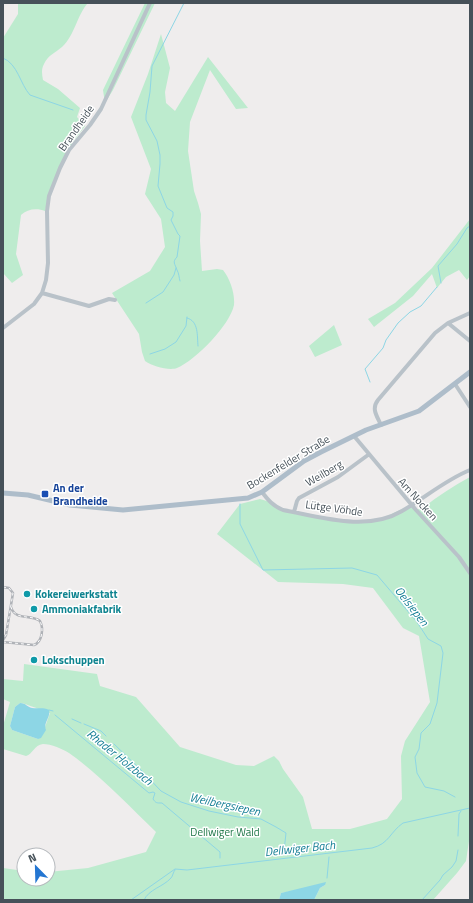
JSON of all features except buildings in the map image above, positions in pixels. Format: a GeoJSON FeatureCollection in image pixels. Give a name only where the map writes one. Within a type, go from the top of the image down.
{"type":"FeatureCollection","features":[{"type":"Feature","properties":{"kind":"main road","name":"Bockenfelder Straße"},"geometry":{"type":"LineString","coordinates":[[3,493],[28,495],[70,505],[123,510],[242,499],[262,492],[310,458],[354,436],[419,411],[470,372]]}},
{"type":"Feature","properties":{"kind":"street","name":"Brandheide"},"geometry":{"type":"LineString","coordinates":[[3,328],[34,304],[42,293],[46,280],[48,263],[47,211],[49,196],[69,150],[101,109],[150,3]]}},
{"type":"Feature","properties":{"kind":"street"},"geometry":{"type":"LineString","coordinates":[[42,293],[89,306],[109,299],[115,300]]}},
{"type":"Feature","properties":{"kind":"street"},"geometry":{"type":"LineString","coordinates":[[381,425],[374,410],[375,403],[435,333],[448,323],[470,313]]}},
{"type":"Feature","properties":{"kind":"street"},"geometry":{"type":"LineString","coordinates":[[448,323],[470,341]]}},
{"type":"Feature","properties":{"kind":"street"},"geometry":{"type":"LineString","coordinates":[[455,384],[470,407]]}},
{"type":"Feature","properties":{"kind":"street","name":"Am Nocken"},"geometry":{"type":"LineString","coordinates":[[354,436],[368,455],[411,505],[459,557],[470,573]]}},
{"type":"Feature","properties":{"kind":"street","name":"Weilberg"},"geometry":{"type":"LineString","coordinates":[[294,512],[297,501],[300,498],[338,477],[368,455]]}},
{"type":"Feature","properties":{"kind":"street","name":"Lütge Vöhde"},"geometry":{"type":"LineString","coordinates":[[262,492],[270,502],[278,508],[351,522],[366,522],[390,517],[454,478],[470,470]]}},
{"type":"Feature","properties":{"kind":"green space"},"geometry":{"type":"Polygon","coordinates":[[[18,3],[88,3],[81,13],[70,37],[62,47],[48,58],[43,66],[42,72],[43,80],[58,89],[80,108],[77,117],[85,126],[73,142],[49,195],[45,211],[26,211],[21,215],[16,254],[23,275],[12,283],[3,273],[3,38],[18,14],[18,3]]]}},
{"type":"Feature","properties":{"kind":"green space"},"geometry":{"type":"Polygon","coordinates":[[[145,3],[155,3],[113,90],[105,103],[103,90],[145,3]]]}},
{"type":"Feature","properties":{"kind":"green space"},"geometry":{"type":"Polygon","coordinates":[[[161,34],[170,68],[165,92],[166,103],[175,111],[208,57],[248,108],[236,109],[210,70],[190,122],[188,151],[194,191],[201,214],[200,241],[202,271],[217,269],[223,270],[232,286],[234,305],[226,322],[211,341],[193,358],[174,369],[161,368],[145,361],[139,334],[112,293],[150,271],[165,247],[161,219],[145,194],[151,169],[131,117],[148,74],[161,34]]]}},
{"type":"Feature","properties":{"kind":"green space"},"geometry":{"type":"Polygon","coordinates":[[[470,219],[470,276],[467,280],[459,270],[446,277],[437,288],[432,274],[413,296],[374,327],[368,319],[395,303],[432,268],[470,219]]]}},
{"type":"Feature","properties":{"kind":"green space"},"geometry":{"type":"Polygon","coordinates":[[[334,325],[342,345],[315,357],[309,346],[334,325]]]}},
{"type":"Feature","properties":{"kind":"green space","name":"Dellwiger Wald"},"geometry":{"type":"Polygon","coordinates":[[[470,477],[470,840],[466,861],[433,900],[314,900],[320,888],[325,885],[281,893],[279,900],[3,900],[3,868],[16,870],[16,887],[56,887],[56,871],[88,868],[146,852],[156,832],[103,780],[66,751],[46,744],[38,746],[26,756],[3,749],[3,726],[10,702],[3,699],[3,679],[23,681],[24,664],[97,674],[100,686],[136,697],[180,747],[236,765],[254,766],[274,756],[303,797],[312,829],[350,829],[387,819],[402,799],[401,756],[405,741],[430,702],[419,636],[403,628],[373,588],[343,584],[278,582],[217,534],[240,504],[260,499],[270,502],[277,508],[351,522],[376,521],[411,505],[416,510],[422,508],[424,510],[423,508],[434,499],[470,477]],[[20,703],[15,707],[10,726],[12,730],[38,739],[45,727],[50,713],[20,703]]]}},
{"type":"Feature","properties":{"kind":"water"},"geometry":{"type":"Polygon","coordinates":[[[20,703],[32,708],[43,708],[49,710],[49,715],[45,725],[46,730],[41,738],[38,739],[12,730],[10,726],[15,707],[20,703]]]}},
{"type":"Feature","properties":{"kind":"water"},"geometry":{"type":"Polygon","coordinates":[[[326,882],[325,885],[320,888],[314,900],[279,900],[281,893],[326,882]]]}},
{"type":"Feature","properties":{"kind":"waterway"},"geometry":{"type":"LineString","coordinates":[[180,281],[174,262],[177,257],[180,236],[171,220],[173,212],[167,208],[158,186],[160,155],[157,141],[146,120],[146,115],[152,66],[184,3]]}},
{"type":"Feature","properties":{"kind":"waterway"},"geometry":{"type":"LineString","coordinates":[[3,58],[15,69],[30,95],[73,110]]}},
{"type":"Feature","properties":{"kind":"waterway"},"geometry":{"type":"LineString","coordinates":[[441,283],[438,266],[470,226]]}},
{"type":"Feature","properties":{"kind":"waterway"},"geometry":{"type":"LineString","coordinates":[[146,303],[163,292],[174,275],[176,268]]}},
{"type":"Feature","properties":{"kind":"waterway"},"geometry":{"type":"LineString","coordinates":[[370,382],[365,369],[383,348],[386,340],[398,323],[410,312],[421,306],[437,287]]}},
{"type":"Feature","properties":{"kind":"waterway"},"geometry":{"type":"LineString","coordinates":[[150,354],[165,349],[176,342],[186,326],[187,317]]}},
{"type":"Feature","properties":{"kind":"waterway"},"geometry":{"type":"LineString","coordinates":[[187,318],[194,322],[198,346]]}},
{"type":"Feature","properties":{"kind":"waterway","name":"Oelsiepen"},"geometry":{"type":"LineString","coordinates":[[240,504],[240,524],[263,570],[352,568],[377,575],[417,622],[428,639],[441,646],[443,653],[437,703],[430,724],[421,733],[419,749],[415,757],[417,773],[425,787],[444,791],[455,797]]}},
{"type":"Feature","properties":{"kind":"waterway","name":"Rhader Holzbach"},"geometry":{"type":"LineString","coordinates":[[49,710],[53,711]]}},
{"type":"Feature","properties":{"kind":"waterway","name":"Rhader Holzbach"},"geometry":{"type":"LineString","coordinates":[[55,715],[149,793],[155,793],[153,799],[157,803],[162,803],[220,852],[220,858]]}},
{"type":"Feature","properties":{"kind":"waterway","name":"Weilbergsiepen"},"geometry":{"type":"LineString","coordinates":[[72,719],[81,723]]}},
{"type":"Feature","properties":{"kind":"waterway","name":"Weilbergsiepen"},"geometry":{"type":"LineString","coordinates":[[84,724],[101,731],[106,736]]}},
{"type":"Feature","properties":{"kind":"waterway","name":"Weilbergsiepen"},"geometry":{"type":"LineString","coordinates":[[114,744],[161,791],[181,802],[209,811],[238,817],[261,819],[286,833],[284,851]]}},
{"type":"Feature","properties":{"kind":"waterway","name":"Dellwiger Bach"},"geometry":{"type":"LineString","coordinates":[[131,900],[175,869],[187,870],[372,848],[386,841],[403,823],[470,808]]}},
{"type":"Feature","properties":{"kind":"waterway"},"geometry":{"type":"LineString","coordinates":[[458,836],[459,814],[461,811]]}},
{"type":"Feature","properties":{"kind":"waterway"},"geometry":{"type":"LineString","coordinates":[[422,900],[443,875],[452,867],[456,861],[458,850]]}},
{"type":"Feature","properties":{"kind":"waterway"},"geometry":{"type":"LineString","coordinates":[[327,878],[329,857]]}},
{"type":"Feature","properties":{"kind":"waterway"},"geometry":{"type":"LineString","coordinates":[[144,900],[149,893],[168,881],[175,870]]}},
{"type":"Feature","properties":{"kind":"railway"},"geometry":{"type":"LineString","coordinates":[[3,587],[9,588],[13,593],[6,635],[3,640]]}},
{"type":"Feature","properties":{"kind":"railway"},"geometry":{"type":"LineString","coordinates":[[3,642],[34,645],[39,641],[42,635],[40,621],[20,616],[16,614],[11,607]]}},
{"type":"Feature","properties":{"kind":"place","name":"An der Brandheide"},"geometry":{"type":"Point","coordinates":[45,494]}},
{"type":"Feature","properties":{"kind":"place","name":"Kokereiwerkstatt"},"geometry":{"type":"Point","coordinates":[27,594]}},
{"type":"Feature","properties":{"kind":"place","name":"Ammoniakfabrik"},"geometry":{"type":"Point","coordinates":[34,609]}},
{"type":"Feature","properties":{"kind":"place","name":"Lokschuppen"},"geometry":{"type":"Point","coordinates":[34,660]}}]}
